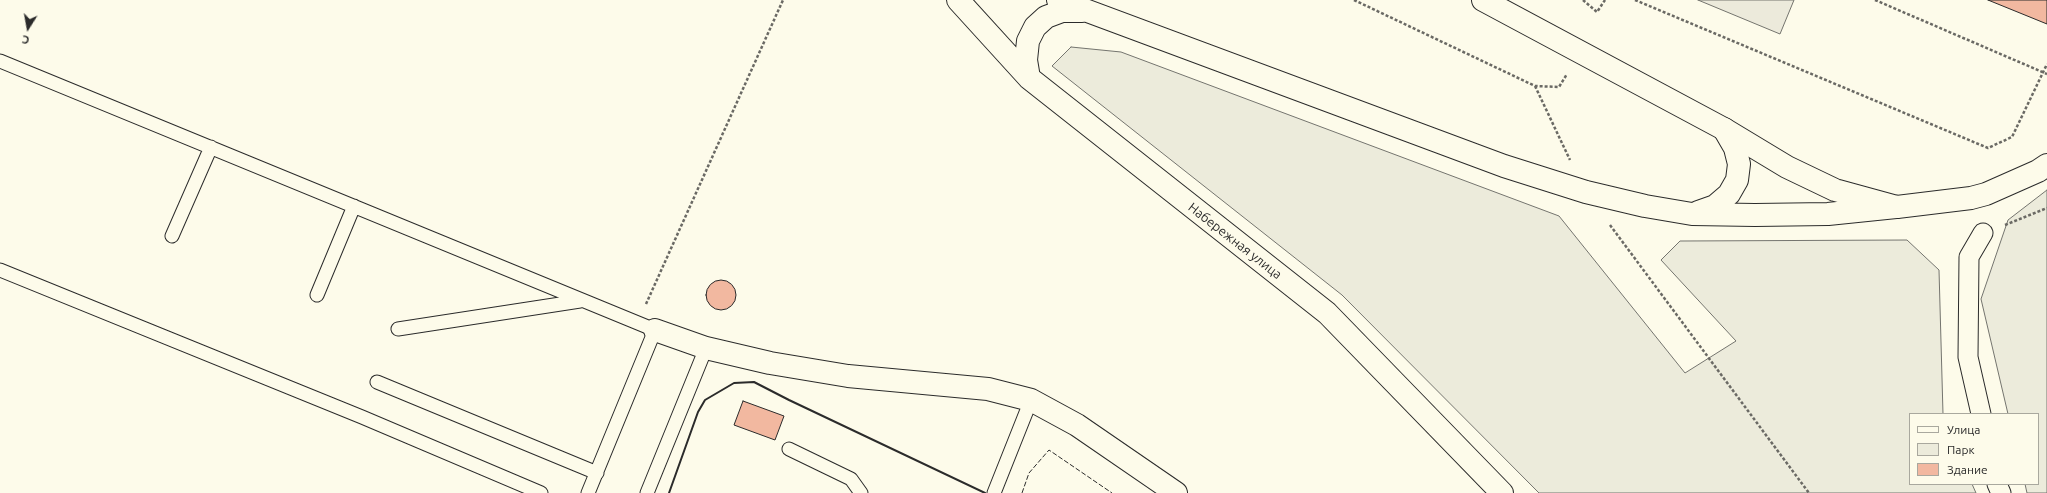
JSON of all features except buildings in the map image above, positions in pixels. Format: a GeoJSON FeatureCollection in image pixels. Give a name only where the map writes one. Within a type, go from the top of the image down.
{"type":"FeatureCollection","features":[{"type":"Feature","properties":{"kind":"street","name":"Набережная улица"},"geometry":{"type":"LineString","coordinates":[[958,0],[1029,78],[1327,313],[1502,493]]}},
{"type":"Feature","properties":{"kind":"street"},"geometry":{"type":"LineString","coordinates":[[1058,0],[1504,166],[1586,192],[1645,206],[1692,214],[1828,214],[1971,198],[1986,194],[2038,171],[2047,165]]}},
{"type":"Feature","properties":{"kind":"street"},"geometry":{"type":"LineString","coordinates":[[1483,0],[1724,129],[1787,167],[1835,190],[1898,207]]}},
{"type":"Feature","properties":{"kind":"street"},"geometry":{"type":"LineString","coordinates":[[1029,78],[1026,60],[1028,41],[1035,27],[1046,18],[1062,11],[1083,10]]}},
{"type":"Feature","properties":{"kind":"street"},"geometry":{"type":"LineString","coordinates":[[1692,214],[1715,206],[1729,194],[1737,180],[1739,164],[1735,148],[1724,129]]}},
{"type":"Feature","properties":{"kind":"street"},"geometry":{"type":"LineString","coordinates":[[1981,413],[1968,357],[1969,257],[1983,233]]}},
{"type":"Feature","properties":{"kind":"street"},"geometry":{"type":"LineString","coordinates":[[646,327],[706,348],[770,363],[848,376],[988,389],[1031,400],[1077,425],[1176,493]]}},
{"type":"Feature","properties":{"kind":"lane"},"geometry":{"type":"LineString","coordinates":[[0,61],[646,327],[597,473],[588,493]]}},
{"type":"Feature","properties":{"kind":"lane"},"geometry":{"type":"LineString","coordinates":[[172,236],[211,148]]}},
{"type":"Feature","properties":{"kind":"lane"},"geometry":{"type":"LineString","coordinates":[[317,295],[354,206]]}},
{"type":"Feature","properties":{"kind":"lane"},"geometry":{"type":"LineString","coordinates":[[0,270],[362,417],[541,493]]}},
{"type":"Feature","properties":{"kind":"lane"},"geometry":{"type":"LineString","coordinates":[[398,329],[580,301]]}},
{"type":"Feature","properties":{"kind":"lane"},"geometry":{"type":"LineString","coordinates":[[647,493],[706,348]]}},
{"type":"Feature","properties":{"kind":"lane"},"geometry":{"type":"LineString","coordinates":[[376,382],[597,473]]}},
{"type":"Feature","properties":{"kind":"lane"},"geometry":{"type":"LineString","coordinates":[[994,493],[1031,400]]}},
{"type":"Feature","properties":{"kind":"lane"},"geometry":{"type":"LineString","coordinates":[[789,449],[851,479],[861,493]]}},
{"type":"Feature","properties":{"kind":"path"},"geometry":{"type":"LineString","coordinates":[[646,327],[783,0]]}},
{"type":"Feature","properties":{"kind":"path"},"geometry":{"type":"LineString","coordinates":[[1354,0],[1535,86],[1559,87],[1569,69]]}},
{"type":"Feature","properties":{"kind":"path"},"geometry":{"type":"LineString","coordinates":[[1583,0],[1597,12],[1605,0]]}},
{"type":"Feature","properties":{"kind":"path"},"geometry":{"type":"LineString","coordinates":[[1635,0],[1988,148],[2012,138],[2047,64]]}},
{"type":"Feature","properties":{"kind":"path"},"geometry":{"type":"LineString","coordinates":[[1875,0],[2047,74]]}},
{"type":"Feature","properties":{"kind":"path"},"geometry":{"type":"LineString","coordinates":[[1535,86],[1586,192]]}},
{"type":"Feature","properties":{"kind":"path"},"geometry":{"type":"LineString","coordinates":[[1983,233],[2047,208]]}},
{"type":"Feature","properties":{"kind":"path"},"geometry":{"type":"LineString","coordinates":[[1609,224],[1809,493]]}},
{"type":"Feature","properties":{"kind":"green space"},"geometry":{"type":"Polygon","coordinates":[[[1071,47],[1121,52],[1559,216],[1685,373],[1736,341],[1661,260],[1680,241],[1907,240],[1939,270],[1943,413],[1909,413],[1909,485],[1972,485],[1976,493],[1539,493],[1342,295],[1052,66],[1071,47]]]}},
{"type":"Feature","properties":{"kind":"green space"},"geometry":{"type":"Polygon","coordinates":[[[2047,190],[2047,493],[2027,493],[2025,485],[2039,485],[2039,413],[2008,413],[1981,299],[2008,220],[2047,190]]]}},
{"type":"Feature","properties":{"kind":"shaded area"},"geometry":{"type":"Polygon","coordinates":[[[1698,0],[1794,0],[1780,34],[1698,0]]]}},
{"type":"Feature","properties":{"kind":"fence"},"geometry":{"type":"LineString","coordinates":[[1022,493],[1029,473],[1049,450],[1112,493]]}},
{"type":"Feature","properties":{"kind":"wall"},"geometry":{"type":"LineString","coordinates":[[669,493],[698,412],[705,400],[734,383],[754,382],[985,493]]}}]}
